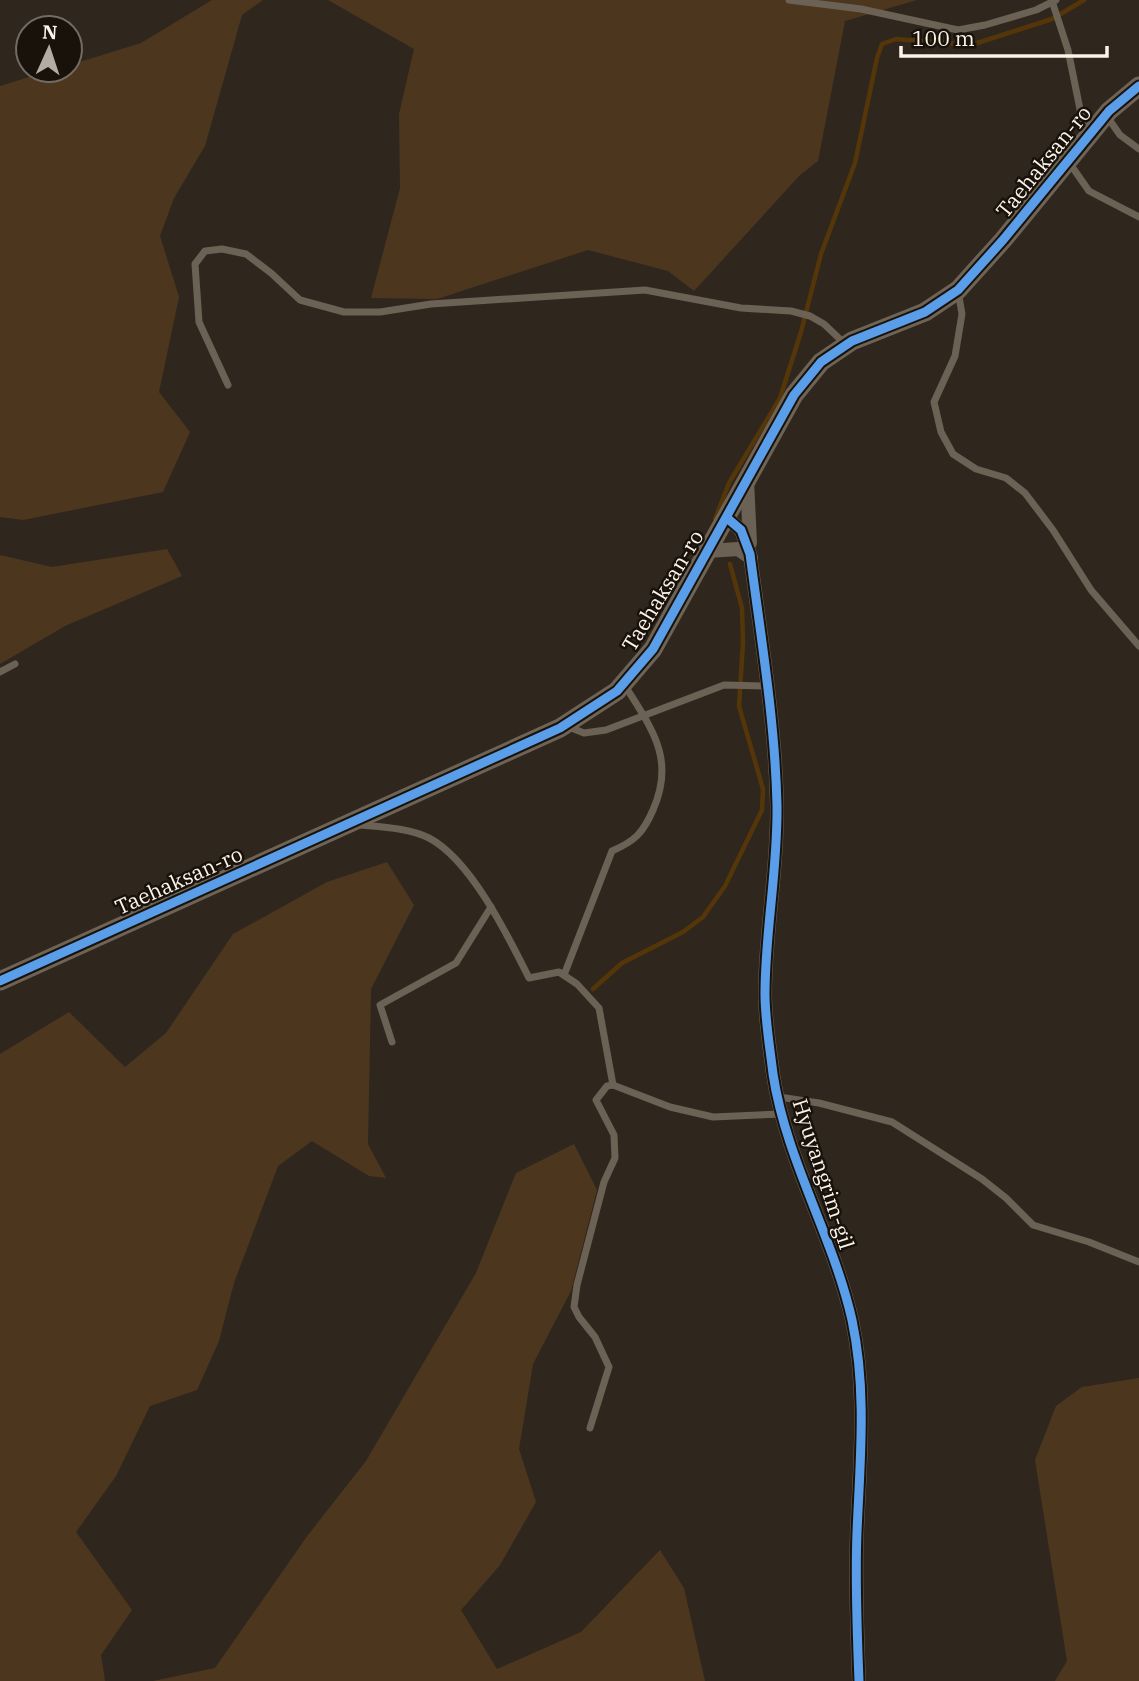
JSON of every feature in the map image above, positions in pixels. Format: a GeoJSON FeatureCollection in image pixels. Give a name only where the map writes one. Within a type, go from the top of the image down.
{"type":"FeatureCollection","features":[{"type":"Feature","properties":{"kind":"street","name":"Taehaksan-ro"},"geometry":{"type":"LineString","coordinates":[[0,981],[565,726],[617,691],[653,649],[794,395],[821,362],[846,345],[925,312],[958,290],[1003,240],[1090,133],[1139,86]]}},
{"type":"Feature","properties":{"kind":"street"},"geometry":{"type":"LineString","coordinates":[[747,480],[751,558]]}},
{"type":"Feature","properties":{"kind":"street","name":"Hyuyangrim-gil"},"geometry":{"type":"LineString","coordinates":[[727,519],[741,530],[751,558],[774,731],[777,807],[775,873],[765,996],[774,1077],[800,1175],[832,1255],[852,1319],[860,1369],[862,1441],[857,1535],[859,1681]]}},
{"type":"Feature","properties":{"kind":"street"},"geometry":{"type":"LineString","coordinates":[[708,551],[738,550],[751,558]]}},
{"type":"Feature","properties":{"kind":"lane"},"geometry":{"type":"LineString","coordinates":[[789,0],[861,9],[958,30],[985,25],[1054,2],[1068,50],[1084,129],[1090,133]]}},
{"type":"Feature","properties":{"kind":"lane"},"geometry":{"type":"LineString","coordinates":[[1106,115],[1120,135],[1139,149]]}},
{"type":"Feature","properties":{"kind":"lane"},"geometry":{"type":"LineString","coordinates":[[1068,161],[1089,191],[1122,207],[1136,218],[1139,217]]}},
{"type":"Feature","properties":{"kind":"lane"},"geometry":{"type":"LineString","coordinates":[[228,385],[199,322],[195,264],[205,251],[222,249],[246,254],[300,300],[344,312],[380,312],[431,304],[645,290],[741,308],[791,311],[810,316],[824,324],[846,345]]}},
{"type":"Feature","properties":{"kind":"lane"},"geometry":{"type":"LineString","coordinates":[[958,290],[962,314],[955,356],[934,402],[941,432],[953,454],[976,469],[1006,478],[1025,493],[1091,590],[1139,646]]}},
{"type":"Feature","properties":{"kind":"lane"},"geometry":{"type":"LineString","coordinates":[[0,672],[15,664]]}},
{"type":"Feature","properties":{"kind":"lane"},"geometry":{"type":"LineString","coordinates":[[564,975],[612,851],[635,841],[650,819],[662,791],[663,760],[644,716],[623,684]]}},
{"type":"Feature","properties":{"kind":"lane"},"geometry":{"type":"LineString","coordinates":[[565,726],[584,733],[606,730],[724,685],[768,686]]}},
{"type":"Feature","properties":{"kind":"lane"},"geometry":{"type":"LineString","coordinates":[[348,824],[389,828],[427,837],[449,851],[500,919],[529,978],[559,972],[577,984],[599,1008],[613,1085]]}},
{"type":"Feature","properties":{"kind":"lane"},"geometry":{"type":"LineString","coordinates":[[392,1042],[380,1005],[456,963],[491,907]]}},
{"type":"Feature","properties":{"kind":"lane"},"geometry":{"type":"LineString","coordinates":[[590,1428],[608,1367],[595,1338],[574,1307],[604,1182],[615,1158],[614,1135],[596,1100],[607,1086],[613,1085],[670,1107],[713,1117],[783,1114]]}},
{"type":"Feature","properties":{"kind":"lane"},"geometry":{"type":"LineString","coordinates":[[779,1097],[819,1103],[892,1122],[982,1179],[1033,1225],[1089,1242],[1139,1262]]}},
{"type":"Feature","properties":{"kind":"shaded area"},"geometry":{"type":"Polygon","coordinates":[[[212,0],[263,0],[242,15],[205,146],[174,198],[160,236],[179,297],[159,392],[190,432],[163,492],[23,520],[0,517],[0,86],[14,82],[14,84],[84,84],[84,61],[141,43],[212,0]]]}},
{"type":"Feature","properties":{"kind":"shaded area"},"geometry":{"type":"Polygon","coordinates":[[[328,0],[917,0],[845,21],[818,161],[800,175],[694,291],[668,271],[588,250],[437,299],[371,298],[400,188],[399,114],[414,49],[328,0]]]}},
{"type":"Feature","properties":{"kind":"shaded area"},"geometry":{"type":"Polygon","coordinates":[[[167,549],[182,576],[65,626],[0,664],[0,555],[52,567],[167,549]]]}},
{"type":"Feature","properties":{"kind":"shaded area"},"geometry":{"type":"Polygon","coordinates":[[[387,862],[414,905],[371,989],[368,1144],[386,1178],[369,1176],[312,1141],[278,1166],[234,1283],[219,1341],[197,1390],[150,1406],[116,1476],[76,1532],[132,1610],[101,1655],[105,1681],[0,1681],[0,1054],[69,1012],[125,1067],[166,1033],[233,934],[327,882],[387,862]]]}},
{"type":"Feature","properties":{"kind":"shaded area"},"geometry":{"type":"Polygon","coordinates":[[[574,1144],[597,1190],[571,1291],[533,1364],[519,1449],[536,1502],[500,1565],[461,1610],[497,1669],[581,1632],[660,1550],[684,1588],[705,1681],[153,1681],[215,1668],[308,1535],[366,1461],[476,1273],[516,1173],[574,1144]]]}},
{"type":"Feature","properties":{"kind":"shaded area"},"geometry":{"type":"Polygon","coordinates":[[[1139,1378],[1139,1681],[1055,1681],[1067,1661],[1035,1460],[1056,1406],[1082,1387],[1139,1378]]]}},
{"type":"Feature","properties":{"kind":"waterway"},"geometry":{"type":"LineString","coordinates":[[715,519],[729,483],[780,398],[801,332],[821,254],[855,163],[882,44],[896,39],[971,45],[1052,19],[1084,0]]}},
{"type":"Feature","properties":{"kind":"waterway"},"geometry":{"type":"LineString","coordinates":[[593,989],[622,963],[683,932],[703,917],[725,886],[762,810],[763,789],[739,706],[742,608],[730,564]]}},
{"type":"Feature","properties":{"kind":"cycle path"},"geometry":{"type":"LineString","coordinates":[[0,981],[560,728],[617,691],[653,649],[794,395],[821,362],[852,341],[925,312],[958,290],[1003,240],[1109,111],[1139,86]]}},
{"type":"Feature","properties":{"kind":"cycle path"},"geometry":{"type":"LineString","coordinates":[[727,518],[741,530],[750,554],[773,742],[777,829],[765,994],[773,1074],[788,1137],[844,1289],[857,1346],[861,1399],[856,1569],[859,1681]]}}]}
